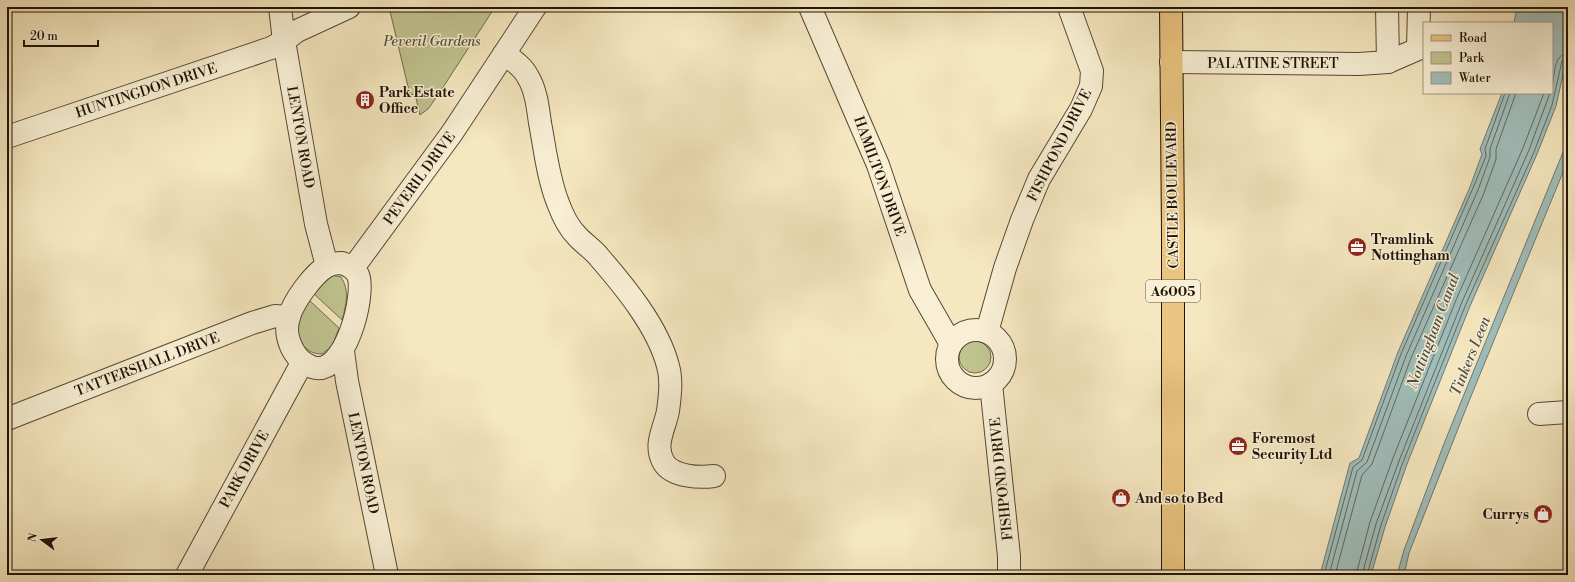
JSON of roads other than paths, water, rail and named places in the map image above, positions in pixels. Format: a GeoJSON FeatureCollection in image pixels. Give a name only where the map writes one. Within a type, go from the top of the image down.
{"type":"FeatureCollection","features":[{"type":"Feature","properties":{"kind":"main road","name":"CASTLE BOULEVARD"},"geometry":{"type":"LineString","coordinates":[[1171,7],[1173,232],[1173,575]]}},
{"type":"Feature","properties":{"kind":"street","name":"LENTON ROAD"},"geometry":{"type":"LineString","coordinates":[[280,7],[284,41],[316,224],[327,266]]}},
{"type":"Feature","properties":{"kind":"street","name":"HUNTINGDON DRIVE"},"geometry":{"type":"LineString","coordinates":[[7,137],[265,50],[284,41],[297,31],[349,7]]}},
{"type":"Feature","properties":{"kind":"street","name":"PEVERIL DRIVE"},"geometry":{"type":"LineString","coordinates":[[353,268],[452,133],[535,7]]}},
{"type":"Feature","properties":{"kind":"street","name":"HAMILTON DRIVE"},"geometry":{"type":"LineString","coordinates":[[810,7],[878,165],[920,290],[951,344]]}},
{"type":"Feature","properties":{"kind":"street","name":"FISHPOND DRIVE"},"geometry":{"type":"LineString","coordinates":[[987,332],[1005,268],[1022,220],[1039,179],[1081,109],[1091,86],[1092,71],[1070,7]]}},
{"type":"Feature","properties":{"kind":"street"},"geometry":{"type":"LineString","coordinates":[[1387,7],[1382,63],[1418,49],[1419,7]]}},
{"type":"Feature","properties":{"kind":"street"},"geometry":{"type":"LineString","coordinates":[[504,54],[515,61],[528,76],[536,96],[550,173],[557,202],[566,220],[576,235],[598,256],[650,322],[668,366],[671,391],[665,426],[659,438],[663,461],[666,466],[677,472],[701,478],[714,476]]}},
{"type":"Feature","properties":{"kind":"street","name":"PALATINE STREET"},"geometry":{"type":"LineString","coordinates":[[1171,62],[1382,63]]}},
{"type":"Feature","properties":{"kind":"street"},"geometry":{"type":"LineString","coordinates":[[302,363],[292,348],[288,337],[289,317],[303,291],[327,266],[342,263],[353,268]]}},
{"type":"Feature","properties":{"kind":"street","name":"LENTON ROAD"},"geometry":{"type":"LineString","coordinates":[[302,363],[316,368],[326,367],[336,361],[343,351],[351,331],[359,294],[358,276],[353,268]]}},
{"type":"Feature","properties":{"kind":"street","name":"TATTERSHALL DRIVE"},"geometry":{"type":"LineString","coordinates":[[7,419],[252,322],[275,316],[289,317]]}},
{"type":"Feature","properties":{"kind":"street"},"geometry":{"type":"LineString","coordinates":[[971,330],[987,332],[998,340],[1005,356],[1002,373],[991,384],[975,388],[966,387],[956,380],[948,369],[947,352],[951,344],[963,333],[971,330]]}},
{"type":"Feature","properties":{"kind":"street","name":"LENTON ROAD"},"geometry":{"type":"LineString","coordinates":[[343,351],[347,381],[387,575]]}},
{"type":"Feature","properties":{"kind":"street","name":"PARK DRIVE"},"geometry":{"type":"LineString","coordinates":[[187,575],[302,363]]}},
{"type":"Feature","properties":{"kind":"street","name":"FISHPOND DRIVE"},"geometry":{"type":"LineString","coordinates":[[991,384],[1008,549],[1009,575]]}},
{"type":"Feature","properties":{"kind":"street"},"geometry":{"type":"LineString","coordinates":[[1539,414],[1568,412]]}},
{"type":"Feature","properties":{"kind":"water","name":"Nottingham Canal"},"geometry":{"type":"Polygon","coordinates":[[[1517,7],[1568,7],[1568,52],[1556,106],[1537,154],[1470,306],[1407,464],[1385,527],[1371,575],[1320,575],[1350,463],[1359,458],[1398,352],[1470,187],[1482,154],[1480,149],[1502,94],[1553,94],[1553,22],[1514,22],[1517,7]]]}},
{"type":"Feature","properties":{"kind":"water"},"geometry":{"type":"Polygon","coordinates":[[[1568,140],[1568,160],[1467,406],[1409,553],[1404,575],[1397,575],[1404,550],[1445,441],[1568,140]]]}},
{"type":"Feature","properties":{"kind":"place","name":"Park Estate Office"},"geometry":{"type":"Point","coordinates":[365,100]}},
{"type":"Feature","properties":{"kind":"place","name":"Tramlink Nottingham"},"geometry":{"type":"Point","coordinates":[1357,247]}},
{"type":"Feature","properties":{"kind":"place","name":"Foremost Security Ltd"},"geometry":{"type":"Point","coordinates":[1238,446]}},
{"type":"Feature","properties":{"kind":"place","name":"And so to Bed"},"geometry":{"type":"Point","coordinates":[1121,498]}},
{"type":"Feature","properties":{"kind":"place","name":"Currys"},"geometry":{"type":"Point","coordinates":[1543,514]}},
{"type":"Feature","properties":{"kind":"park label","name":"Peveril Gardens"},"geometry":{"type":"Point","coordinates":[432,41]}},
{"type":"Feature","properties":{"kind":"water label","name":"Tinkers Leen"},"geometry":{"type":"Point","coordinates":[1470,356]}}]}
